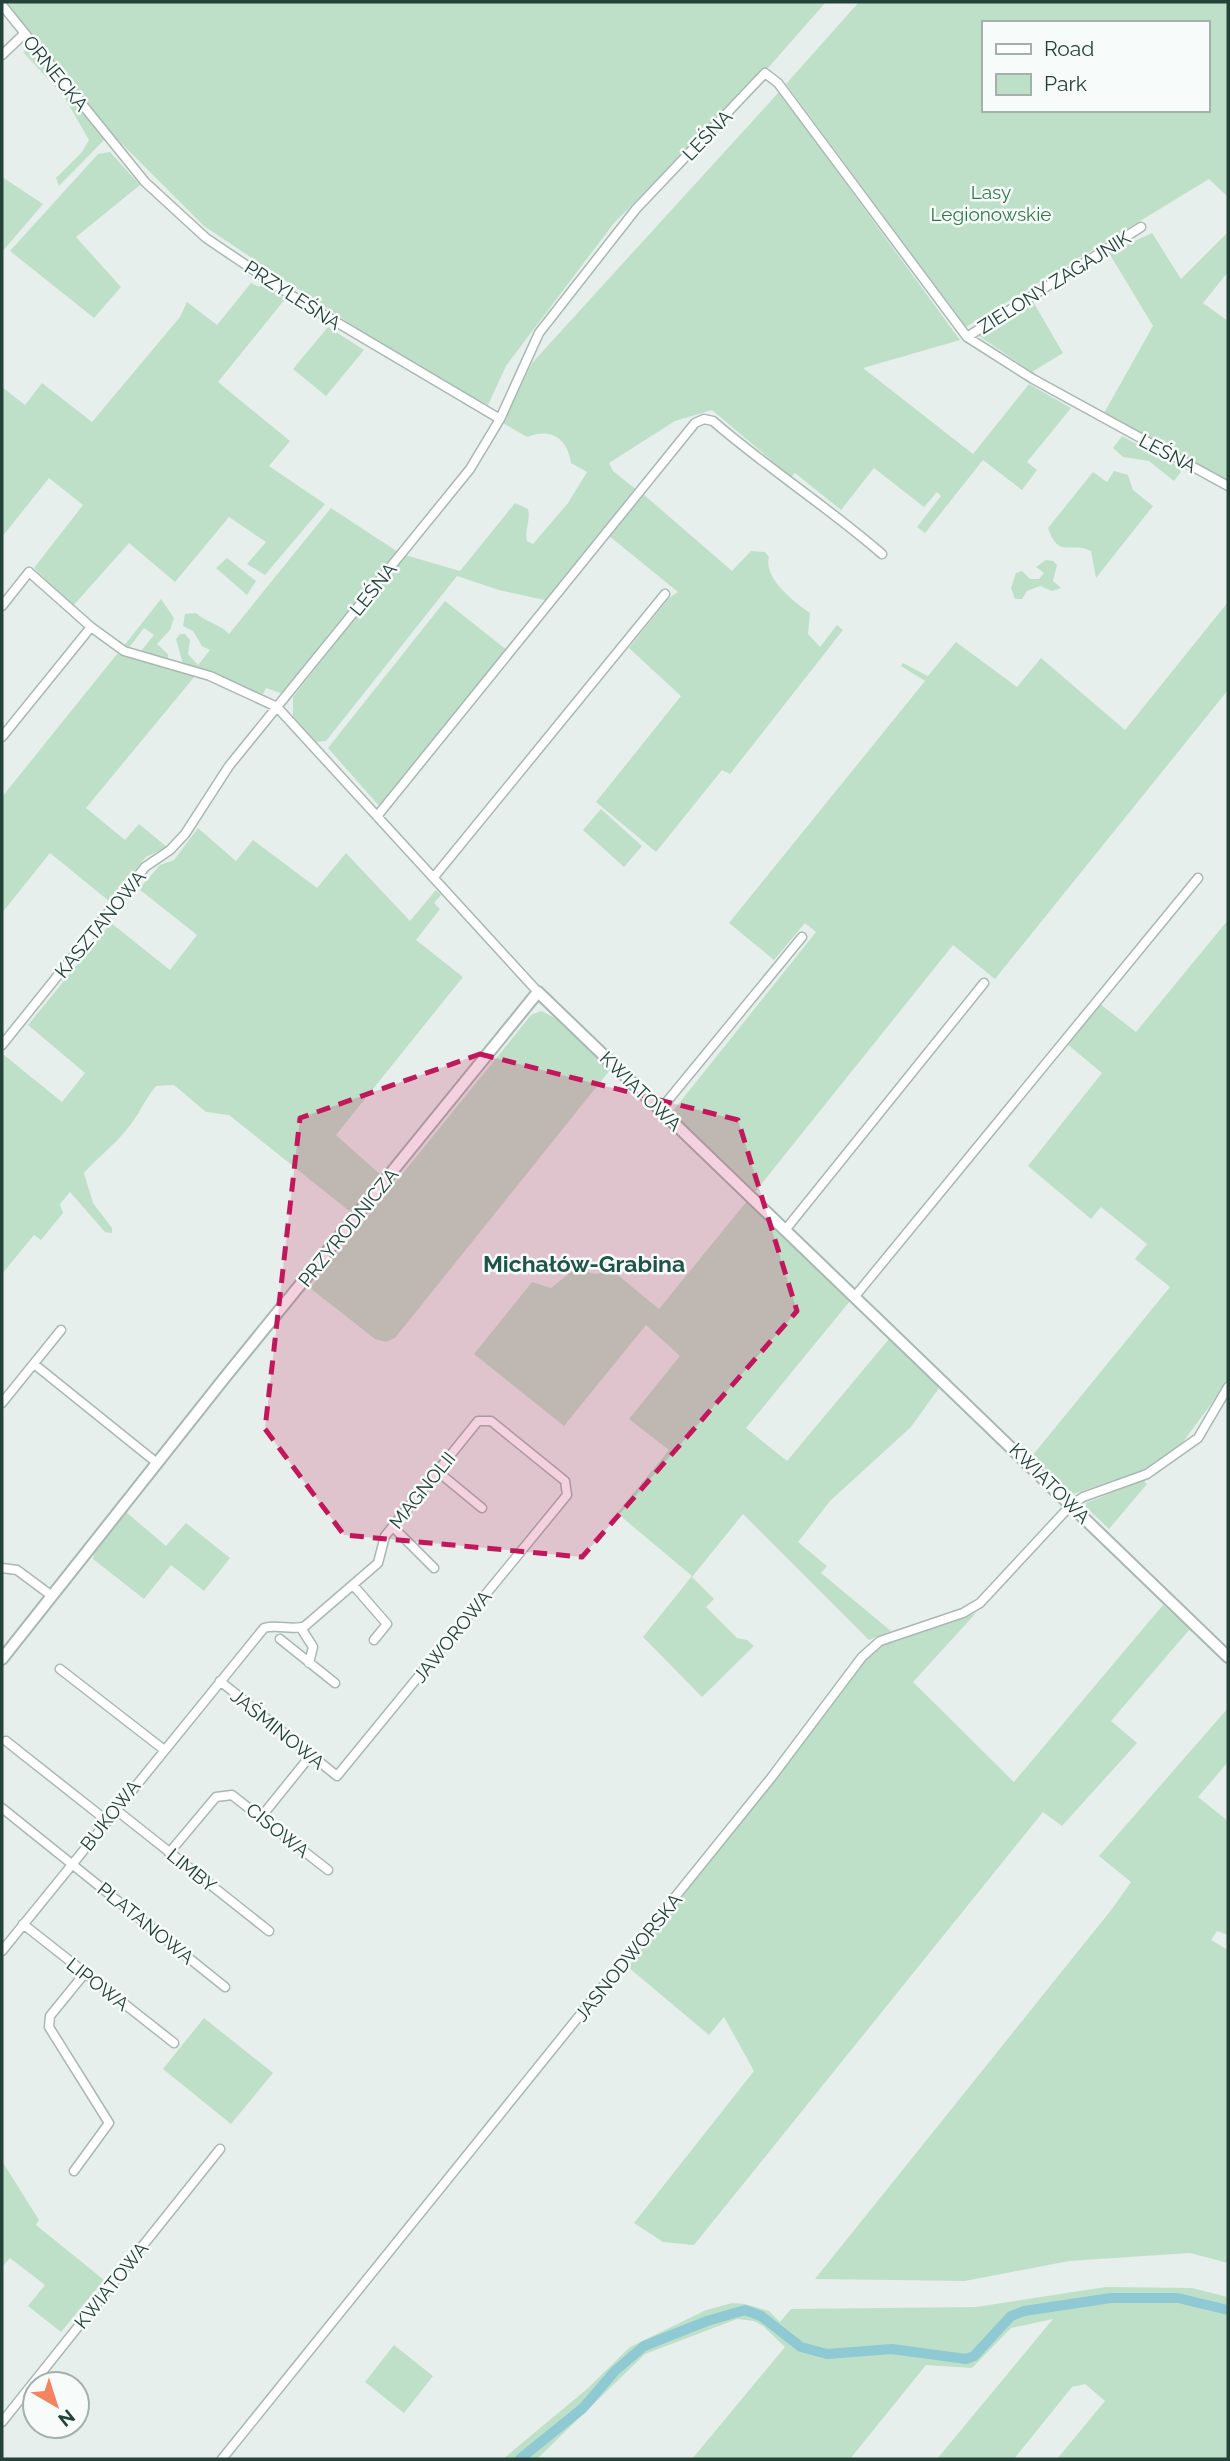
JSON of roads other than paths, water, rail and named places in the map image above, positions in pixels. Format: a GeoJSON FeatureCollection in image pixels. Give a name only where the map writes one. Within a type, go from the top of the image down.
{"type":"FeatureCollection","features":[{"type":"Feature","properties":{"kind":"street","name":"ORNECKA"},"geometry":{"type":"LineString","coordinates":[[2,5],[110,140]]}},
{"type":"Feature","properties":{"kind":"street"},"geometry":{"type":"LineString","coordinates":[[2,55],[24,34]]}},
{"type":"Feature","properties":{"kind":"street","name":"LEŚNA"},"geometry":{"type":"LineString","coordinates":[[277,708],[462,479],[500,419],[540,333],[636,209],[765,73],[778,83],[967,337],[1033,379],[1228,486]]}},
{"type":"Feature","properties":{"kind":"street","name":"PRZYLEŚNA"},"geometry":{"type":"LineString","coordinates":[[110,140],[145,182],[206,238],[289,294],[500,419]]}},
{"type":"Feature","properties":{"kind":"street","name":"ZIELONY ZAGAJNIK"},"geometry":{"type":"LineString","coordinates":[[967,337],[1141,227]]}},
{"type":"Feature","properties":{"kind":"street"},"geometry":{"type":"LineString","coordinates":[[378,815],[695,423],[704,419],[713,421],[755,457],[825,506],[882,554]]}},
{"type":"Feature","properties":{"kind":"street","name":"KWIATOWA"},"geometry":{"type":"LineString","coordinates":[[2,606],[29,572],[91,627],[129,654],[210,676],[277,708],[538,992],[856,1295],[1228,1657]]}},
{"type":"Feature","properties":{"kind":"street"},"geometry":{"type":"LineString","coordinates":[[434,877],[665,594]]}},
{"type":"Feature","properties":{"kind":"street"},"geometry":{"type":"LineString","coordinates":[[2,737],[91,627]]}},
{"type":"Feature","properties":{"kind":"street","name":"KASZTANOWA"},"geometry":{"type":"LineString","coordinates":[[2,1045],[145,867],[170,850],[185,834],[229,766],[277,708]]}},
{"type":"Feature","properties":{"kind":"street"},"geometry":{"type":"LineString","coordinates":[[856,1295],[1198,878]]}},
{"type":"Feature","properties":{"kind":"street"},"geometry":{"type":"LineString","coordinates":[[660,1110],[802,937]]}},
{"type":"Feature","properties":{"kind":"street"},"geometry":{"type":"LineString","coordinates":[[786,1229],[985,983]]}},
{"type":"Feature","properties":{"kind":"street","name":"PRZYRODNICZA"},"geometry":{"type":"LineString","coordinates":[[2,1659],[538,992]]}},
{"type":"Feature","properties":{"kind":"street"},"geometry":{"type":"LineString","coordinates":[[2,1403],[61,1330]]}},
{"type":"Feature","properties":{"kind":"street"},"geometry":{"type":"LineString","coordinates":[[34,1364],[157,1463]]}},
{"type":"Feature","properties":{"kind":"street"},"geometry":{"type":"LineString","coordinates":[[1071,1504],[1083,1497],[1147,1474],[1198,1438],[1228,1387]]}},
{"type":"Feature","properties":{"kind":"street","name":"MAGNOLII"},"geometry":{"type":"LineString","coordinates":[[301,1628],[378,1563],[384,1539],[478,1421],[485,1419],[565,1481],[567,1496]]}},
{"type":"Feature","properties":{"kind":"street"},"geometry":{"type":"LineString","coordinates":[[437,1471],[482,1508]]}},
{"type":"Feature","properties":{"kind":"street","name":"JAWOROWA"},"geometry":{"type":"LineString","coordinates":[[337,1776],[567,1496]]}},
{"type":"Feature","properties":{"kind":"street","name":"JASNODWORSKA"},"geometry":{"type":"LineString","coordinates":[[222,2459],[745,1810],[862,1657],[880,1641],[951,1618],[979,1603],[1071,1504]]}},
{"type":"Feature","properties":{"kind":"street"},"geometry":{"type":"LineString","coordinates":[[393,1527],[434,1568]]}},
{"type":"Feature","properties":{"kind":"street"},"geometry":{"type":"LineString","coordinates":[[2,1568],[17,1570],[52,1596]]}},
{"type":"Feature","properties":{"kind":"street"},"geometry":{"type":"LineString","coordinates":[[353,1585],[387,1624],[374,1640]]}},
{"type":"Feature","properties":{"kind":"street"},"geometry":{"type":"LineString","coordinates":[[220,1681],[264,1628],[275,1625],[301,1628],[313,1647],[309,1662]]}},
{"type":"Feature","properties":{"kind":"street"},"geometry":{"type":"LineString","coordinates":[[280,1639],[335,1683]]}},
{"type":"Feature","properties":{"kind":"street"},"geometry":{"type":"LineString","coordinates":[[60,1670],[163,1749]]}},
{"type":"Feature","properties":{"kind":"street","name":"JAŚMINOWA"},"geometry":{"type":"LineString","coordinates":[[220,1681],[337,1776]]}},
{"type":"Feature","properties":{"kind":"street","name":"BUKOWA"},"geometry":{"type":"LineString","coordinates":[[2,1951],[220,1681]]}},
{"type":"Feature","properties":{"kind":"street"},"geometry":{"type":"LineString","coordinates":[[6,1741],[106,1820]]}},
{"type":"Feature","properties":{"kind":"street"},"geometry":{"type":"LineString","coordinates":[[261,1816],[311,1755]]}},
{"type":"Feature","properties":{"kind":"street","name":"CISOWA"},"geometry":{"type":"LineString","coordinates":[[169,1853],[208,1804],[223,1794],[239,1798],[328,1870]]}},
{"type":"Feature","properties":{"kind":"street","name":"PLATANOWA"},"geometry":{"type":"LineString","coordinates":[[2,1808],[225,1987]]}},
{"type":"Feature","properties":{"kind":"street","name":"LIMBY"},"geometry":{"type":"LineString","coordinates":[[115,1809],[269,1931]]}},
{"type":"Feature","properties":{"kind":"street","name":"LIPOWA"},"geometry":{"type":"LineString","coordinates":[[23,1924],[174,2043]]}},
{"type":"Feature","properties":{"kind":"street"},"geometry":{"type":"LineString","coordinates":[[74,2171],[109,2123],[49,2027],[50,2016],[85,1973]]}},
{"type":"Feature","properties":{"kind":"street","name":"KWIATOWA"},"geometry":{"type":"LineString","coordinates":[[2,2422],[220,2148]]}},
{"type":"Feature","properties":{"kind":"waterway"},"geometry":{"type":"LineString","coordinates":[[520,2459],[583,2408],[615,2371],[644,2346],[707,2321],[745,2310],[761,2316],[801,2347],[827,2354],[892,2349],[966,2359],[974,2356],[1011,2316],[1024,2311],[1111,2298],[1178,2298],[1228,2310]]}},
{"type":"Feature","properties":{"kind":"district","name":"Michałów-Grabina"},"geometry":{"type":"Point","coordinates":[584,1263]}},
{"type":"Feature","properties":{"kind":"park label","name":"Lasy Legionowskie"},"geometry":{"type":"Point","coordinates":[991,203]}}]}
